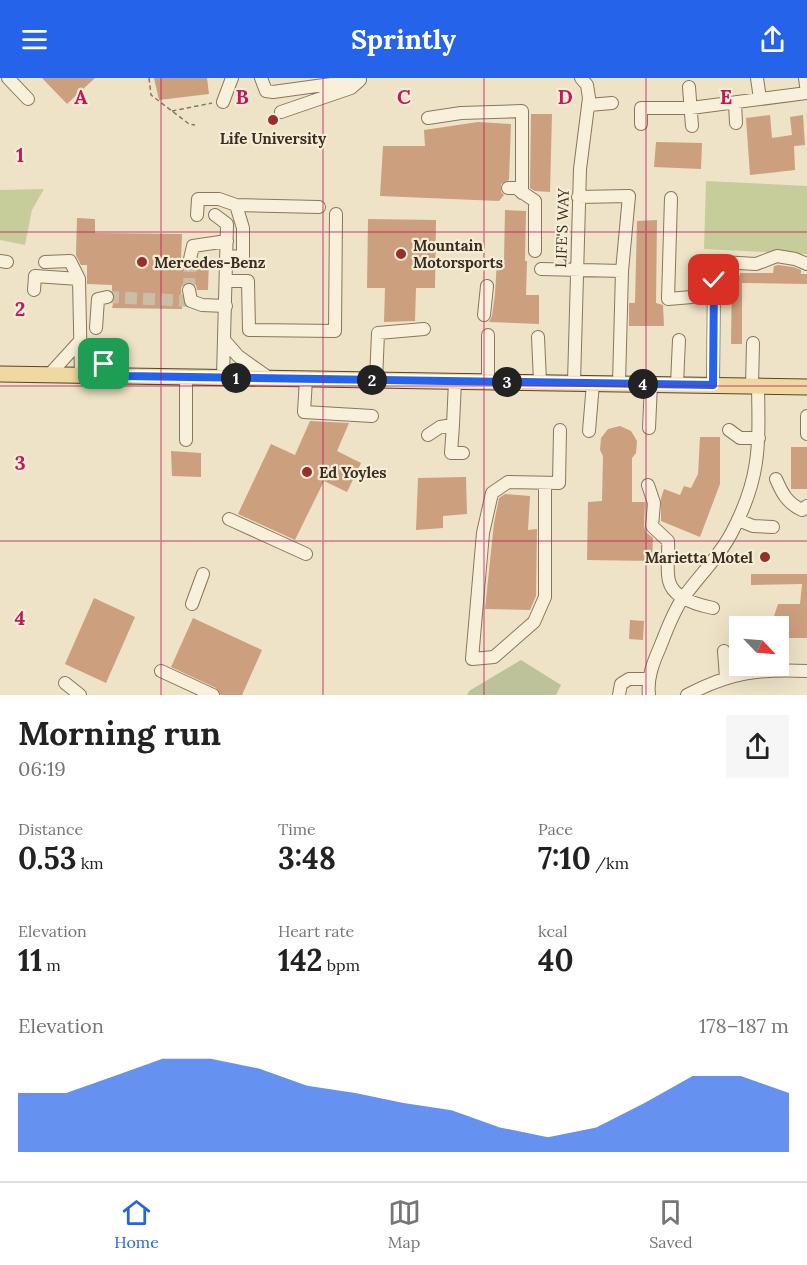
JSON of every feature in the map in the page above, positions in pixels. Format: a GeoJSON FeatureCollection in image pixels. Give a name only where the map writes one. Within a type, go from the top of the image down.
{"type":"FeatureCollection","features":[{"type":"Feature","properties":{"kind":"main road"},"geometry":{"type":"LineString","coordinates":[[0,374],[807,387]]}},
{"type":"Feature","properties":{"kind":"street"},"geometry":{"type":"LineString","coordinates":[[8,78],[28,99]]}},
{"type":"Feature","properties":{"kind":"street"},"geometry":{"type":"LineString","coordinates":[[223,102],[232,78]]}},
{"type":"Feature","properties":{"kind":"street"},"geometry":{"type":"LineString","coordinates":[[261,78],[266,91],[273,92],[361,79]]}},
{"type":"Feature","properties":{"kind":"street","name":"LIFE'S WAY"},"geometry":{"type":"LineString","coordinates":[[574,382],[578,197],[589,105],[588,88],[581,78]]}},
{"type":"Feature","properties":{"kind":"street"},"geometry":{"type":"LineString","coordinates":[[757,78],[760,99]]}},
{"type":"Feature","properties":{"kind":"street"},"geometry":{"type":"LineString","coordinates":[[641,124],[641,108],[691,108],[807,93],[805,78]]}},
{"type":"Feature","properties":{"kind":"street"},"geometry":{"type":"LineString","coordinates":[[281,112],[351,88],[361,79]]}},
{"type":"Feature","properties":{"kind":"street"},"geometry":{"type":"LineString","coordinates":[[689,87],[692,126]]}},
{"type":"Feature","properties":{"kind":"street"},"geometry":{"type":"LineString","coordinates":[[589,105],[612,103]]}},
{"type":"Feature","properties":{"kind":"street"},"geometry":{"type":"LineString","coordinates":[[735,103],[736,123]]}},
{"type":"Feature","properties":{"kind":"street"},"geometry":{"type":"LineString","coordinates":[[428,118],[461,112],[522,111],[522,193]]}},
{"type":"Feature","properties":{"kind":"street"},"geometry":{"type":"LineString","coordinates":[[508,188],[516,188],[535,201],[534,250]]}},
{"type":"Feature","properties":{"kind":"street"},"geometry":{"type":"LineString","coordinates":[[578,197],[629,196],[622,271],[619,383]]}},
{"type":"Feature","properties":{"kind":"street"},"geometry":{"type":"LineString","coordinates":[[197,215],[198,198],[219,199],[236,205],[319,207]]}},
{"type":"Feature","properties":{"kind":"street"},"geometry":{"type":"LineString","coordinates":[[671,198],[668,299],[692,297]]}},
{"type":"Feature","properties":{"kind":"street"},"geometry":{"type":"LineString","coordinates":[[228,256],[243,257],[243,228],[236,205]]}},
{"type":"Feature","properties":{"kind":"street"},"geometry":{"type":"LineString","coordinates":[[227,281],[248,280],[249,330],[335,331],[336,214]]}},
{"type":"Feature","properties":{"kind":"street"},"geometry":{"type":"LineString","coordinates":[[215,215],[227,224],[228,256],[223,377]]}},
{"type":"Feature","properties":{"kind":"street"},"geometry":{"type":"LineString","coordinates":[[190,259],[193,246],[227,242]]}},
{"type":"Feature","properties":{"kind":"street"},"geometry":{"type":"LineString","coordinates":[[713,385],[716,264],[721,262],[756,264],[777,256],[795,258],[807,264]]}},
{"type":"Feature","properties":{"kind":"street"},"geometry":{"type":"LineString","coordinates":[[45,262],[69,261],[79,279],[81,375]]}},
{"type":"Feature","properties":{"kind":"street"},"geometry":{"type":"LineString","coordinates":[[541,269],[622,271]]}},
{"type":"Feature","properties":{"kind":"street"},"geometry":{"type":"LineString","coordinates":[[34,290],[36,276],[79,279]]}},
{"type":"Feature","properties":{"kind":"street"},"geometry":{"type":"LineString","coordinates":[[484,315],[487,286]]}},
{"type":"Feature","properties":{"kind":"street"},"geometry":{"type":"LineString","coordinates":[[189,290],[191,301],[202,305],[226,306]]}},
{"type":"Feature","properties":{"kind":"street"},"geometry":{"type":"LineString","coordinates":[[96,328],[98,299],[107,297]]}},
{"type":"Feature","properties":{"kind":"street"},"geometry":{"type":"LineString","coordinates":[[376,380],[378,333],[424,329]]}},
{"type":"Feature","properties":{"kind":"street"},"geometry":{"type":"LineString","coordinates":[[488,335],[488,382]]}},
{"type":"Feature","properties":{"kind":"street"},"geometry":{"type":"LineString","coordinates":[[538,337],[540,382]]}},
{"type":"Feature","properties":{"kind":"street"},"geometry":{"type":"LineString","coordinates":[[677,384],[679,340]]}},
{"type":"Feature","properties":{"kind":"street"},"geometry":{"type":"LineString","coordinates":[[49,375],[80,341]]}},
{"type":"Feature","properties":{"kind":"street"},"geometry":{"type":"LineString","coordinates":[[80,341],[86,353],[124,376]]}},
{"type":"Feature","properties":{"kind":"street"},"geometry":{"type":"LineString","coordinates":[[225,341],[238,356],[270,379]]}},
{"type":"Feature","properties":{"kind":"street"},"geometry":{"type":"LineString","coordinates":[[649,695],[649,679],[653,662],[671,621],[684,598],[720,552],[738,520],[753,482],[759,438],[753,343]]}},
{"type":"Feature","properties":{"kind":"street"},"geometry":{"type":"LineString","coordinates":[[186,377],[186,440]]}},
{"type":"Feature","properties":{"kind":"street"},"geometry":{"type":"LineString","coordinates":[[306,379],[304,412],[372,416]]}},
{"type":"Feature","properties":{"kind":"street"},"geometry":{"type":"LineString","coordinates":[[455,381],[456,428],[451,453],[463,453]]}},
{"type":"Feature","properties":{"kind":"street"},"geometry":{"type":"LineString","coordinates":[[589,430],[593,383]]}},
{"type":"Feature","properties":{"kind":"street"},"geometry":{"type":"LineString","coordinates":[[649,428],[651,384]]}},
{"type":"Feature","properties":{"kind":"street"},"geometry":{"type":"LineString","coordinates":[[807,416],[807,434]]}},
{"type":"Feature","properties":{"kind":"street"},"geometry":{"type":"LineString","coordinates":[[428,435],[440,427],[456,428]]}},
{"type":"Feature","properties":{"kind":"street"},"geometry":{"type":"LineString","coordinates":[[545,483],[545,597],[534,622],[495,657],[472,659],[483,532],[492,493],[508,482],[559,483],[560,430]]}},
{"type":"Feature","properties":{"kind":"street"},"geometry":{"type":"LineString","coordinates":[[729,430],[740,438],[759,438]]}},
{"type":"Feature","properties":{"kind":"street"},"geometry":{"type":"LineString","coordinates":[[648,484],[654,503],[651,526],[668,541],[669,583],[684,598],[698,605],[713,608]]}},
{"type":"Feature","properties":{"kind":"street"},"geometry":{"type":"LineString","coordinates":[[778,484],[789,501],[805,508]]}},
{"type":"Feature","properties":{"kind":"street"},"geometry":{"type":"LineString","coordinates":[[229,519],[306,554]]}},
{"type":"Feature","properties":{"kind":"street"},"geometry":{"type":"LineString","coordinates":[[738,520],[753,526],[773,527]]}},
{"type":"Feature","properties":{"kind":"street"},"geometry":{"type":"LineString","coordinates":[[192,604],[203,574]]}},
{"type":"Feature","properties":{"kind":"street"},"geometry":{"type":"LineString","coordinates":[[724,651],[726,678]]}},
{"type":"Feature","properties":{"kind":"street"},"geometry":{"type":"LineString","coordinates":[[789,670],[807,671]]}},
{"type":"Feature","properties":{"kind":"street"},"geometry":{"type":"LineString","coordinates":[[162,671],[213,695]]}},
{"type":"Feature","properties":{"kind":"street"},"geometry":{"type":"LineString","coordinates":[[687,695],[733,676]]}},
{"type":"Feature","properties":{"kind":"street"},"geometry":{"type":"LineString","coordinates":[[619,695],[621,684],[629,679],[649,679]]}},
{"type":"Feature","properties":{"kind":"street"},"geometry":{"type":"LineString","coordinates":[[65,683],[80,695]]}},
{"type":"Feature","properties":{"kind":"path"},"geometry":{"type":"LineString","coordinates":[[149,78],[151,95],[189,124],[195,125]]}},
{"type":"Feature","properties":{"kind":"path"},"geometry":{"type":"LineString","coordinates":[[172,111],[223,102]]}},
{"type":"Feature","properties":{"kind":"green space"},"geometry":{"type":"Polygon","coordinates":[[[706,181],[807,186],[807,254],[704,249],[706,181]]]}},
{"type":"Feature","properties":{"kind":"green space"},"geometry":{"type":"Polygon","coordinates":[[[44,189],[32,210],[25,245],[0,240],[0,190],[44,189]]]}},
{"type":"Feature","properties":{"kind":"green space"},"geometry":{"type":"Polygon","coordinates":[[[521,660],[561,685],[556,695],[467,695],[469,691],[521,660]]]}},
{"type":"Feature","properties":{"kind":"building"},"geometry":{"type":"Polygon","coordinates":[[[42,78],[95,78],[67,104],[42,78]]]}},
{"type":"Feature","properties":{"kind":"building"},"geometry":{"type":"Polygon","coordinates":[[[154,78],[207,78],[209,94],[159,100],[154,78]]]}},
{"type":"Feature","properties":{"kind":"building"},"geometry":{"type":"Polygon","coordinates":[[[531,114],[552,114],[550,192],[535,191],[530,188],[531,114]]]}},
{"type":"Feature","properties":{"kind":"building"},"geometry":{"type":"Polygon","coordinates":[[[770,115],[772,138],[792,135],[790,117],[803,115],[805,145],[794,146],[795,170],[750,175],[746,118],[770,115]]]}},
{"type":"Feature","properties":{"kind":"building"},"geometry":{"type":"Polygon","coordinates":[[[478,122],[511,124],[509,180],[501,184],[501,192],[504,195],[499,201],[380,196],[383,146],[425,146],[424,130],[478,122]]]}},
{"type":"Feature","properties":{"kind":"building"},"geometry":{"type":"Polygon","coordinates":[[[656,142],[702,143],[701,169],[654,167],[656,142]]]}},
{"type":"Feature","properties":{"kind":"building"},"geometry":{"type":"Polygon","coordinates":[[[505,210],[526,211],[526,295],[539,295],[539,324],[489,322],[495,294],[497,260],[504,261],[505,210]]]}},
{"type":"Feature","properties":{"kind":"building","name":"Mercedes-Benz"},"geometry":{"type":"Polygon","coordinates":[[[77,218],[95,219],[95,233],[182,234],[181,259],[185,265],[192,267],[198,259],[209,260],[208,290],[197,290],[196,285],[191,282],[184,283],[181,288],[182,309],[112,308],[115,296],[112,285],[87,284],[87,265],[81,265],[76,255],[77,218]]]}},
{"type":"Feature","properties":{"kind":"building","name":"Mountain Motorsports"},"geometry":{"type":"Polygon","coordinates":[[[368,219],[436,220],[435,288],[416,288],[415,321],[384,322],[385,288],[367,288],[368,219]]]}},
{"type":"Feature","properties":{"kind":"building"},"geometry":{"type":"Polygon","coordinates":[[[657,220],[656,303],[663,305],[664,326],[629,326],[629,303],[635,303],[637,221],[657,220]]]}},
{"type":"Feature","properties":{"kind":"building"},"geometry":{"type":"Polygon","coordinates":[[[774,266],[801,270],[801,274],[807,274],[807,284],[742,283],[742,344],[731,344],[732,275],[773,273],[774,266]]]}},
{"type":"Feature","properties":{"kind":"building","name":"Ed Yoyles"},"geometry":{"type":"Polygon","coordinates":[[[310,421],[349,423],[337,451],[361,463],[347,492],[324,481],[295,540],[238,514],[271,444],[295,455],[310,421]]]}},
{"type":"Feature","properties":{"kind":"building"},"geometry":{"type":"Polygon","coordinates":[[[620,426],[631,431],[637,441],[636,453],[632,458],[632,502],[645,502],[644,526],[646,532],[653,538],[652,561],[587,560],[588,502],[602,501],[601,438],[608,429],[620,426]]]}},
{"type":"Feature","properties":{"kind":"building"},"geometry":{"type":"Polygon","coordinates":[[[700,437],[720,437],[720,484],[700,537],[661,521],[661,498],[664,489],[680,495],[684,486],[691,488],[698,474],[700,437]]]}},
{"type":"Feature","properties":{"kind":"building"},"geometry":{"type":"Polygon","coordinates":[[[791,447],[807,447],[807,489],[791,489],[791,447]]]}},
{"type":"Feature","properties":{"kind":"building"},"geometry":{"type":"Polygon","coordinates":[[[171,451],[201,453],[201,477],[172,476],[171,451]]]}},
{"type":"Feature","properties":{"kind":"building"},"geometry":{"type":"Polygon","coordinates":[[[466,477],[467,514],[443,516],[443,528],[416,530],[418,478],[466,477]]]}},
{"type":"Feature","properties":{"kind":"building"},"geometry":{"type":"Polygon","coordinates":[[[505,494],[530,496],[528,530],[537,529],[536,596],[530,610],[485,609],[494,523],[499,498],[505,494]]]}},
{"type":"Feature","properties":{"kind":"building"},"geometry":{"type":"Polygon","coordinates":[[[751,574],[807,574],[807,638],[789,638],[789,616],[774,616],[778,604],[800,604],[802,584],[751,585],[751,574]]]}},
{"type":"Feature","properties":{"kind":"building"},"geometry":{"type":"Polygon","coordinates":[[[94,598],[135,617],[106,683],[65,664],[94,598]]]}},
{"type":"Feature","properties":{"kind":"building"},"geometry":{"type":"Polygon","coordinates":[[[193,618],[262,650],[242,695],[221,695],[216,688],[171,667],[193,618]]]}},
{"type":"Feature","properties":{"kind":"building"},"geometry":{"type":"Polygon","coordinates":[[[630,620],[644,621],[643,640],[629,639],[630,620]]]}},
{"type":"Feature","properties":{"kind":"tunnel"},"geometry":{"type":"LineString","coordinates":[[189,290],[190,259]]}},
{"type":"Feature","properties":{"kind":"tunnel"},"geometry":{"type":"LineString","coordinates":[[107,297],[191,301]]}},
{"type":"Feature","properties":{"kind":"place","name":"Life University"},"geometry":{"type":"Point","coordinates":[273,120]}},
{"type":"Feature","properties":{"kind":"place","name":"Mountain Motorsports"},"geometry":{"type":"Point","coordinates":[401,254]}},
{"type":"Feature","properties":{"kind":"place","name":"Mercedes-Benz"},"geometry":{"type":"Point","coordinates":[142,262]}},
{"type":"Feature","properties":{"kind":"place","name":"Ed Yoyles"},"geometry":{"type":"Point","coordinates":[307,472]}},
{"type":"Feature","properties":{"kind":"place","name":"Marietta Motel"},"geometry":{"type":"Point","coordinates":[765,557]}},
{"type":"Feature","properties":{"kind":"route"},"geometry":{"type":"LineString","coordinates":[[104,364],[124,376],[713,385],[714,280]]}}]}
